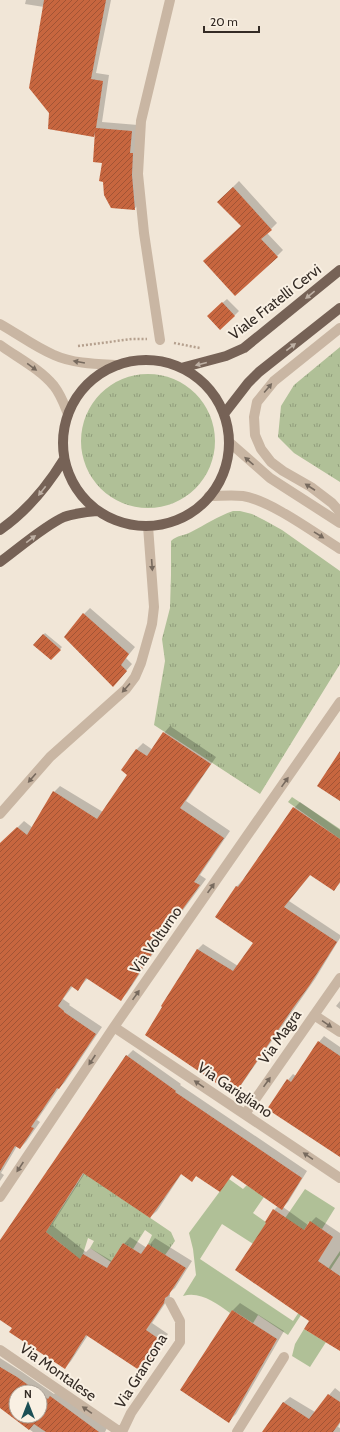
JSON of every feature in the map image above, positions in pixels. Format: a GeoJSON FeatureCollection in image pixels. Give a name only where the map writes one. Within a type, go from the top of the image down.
{"type":"FeatureCollection","features":[{"type":"Feature","properties":{"kind":"main road","name":"Viale Fratelli Cervi"},"geometry":{"type":"LineString","coordinates":[[181,368],[226,356],[244,348],[340,270]]}},
{"type":"Feature","properties":{"kind":"main road"},"geometry":{"type":"LineString","coordinates":[[224,414],[248,383],[259,372],[340,308]]}},
{"type":"Feature","properties":{"kind":"main road"},"geometry":{"type":"LineString","coordinates":[[144,360],[169,363],[181,368],[195,376],[207,387],[217,400],[224,414],[228,428],[228,457],[218,484],[197,508],[182,517],[165,523],[148,526],[130,524],[114,519],[98,511],[76,488],[64,459],[62,443],[64,428],[74,401],[93,379],[118,365],[144,360]]}},
{"type":"Feature","properties":{"kind":"main road"},"geometry":{"type":"LineString","coordinates":[[0,530],[37,498],[64,459]]}},
{"type":"Feature","properties":{"kind":"main road"},"geometry":{"type":"LineString","coordinates":[[0,562],[52,524],[75,514],[98,511]]}},
{"type":"Feature","properties":{"kind":"street"},"geometry":{"type":"LineString","coordinates":[[160,340],[144,233],[138,174],[141,121],[170,0]]}},
{"type":"Feature","properties":{"kind":"street"},"geometry":{"type":"LineString","coordinates":[[0,324],[54,355],[73,361],[92,364],[118,365]]}},
{"type":"Feature","properties":{"kind":"street"},"geometry":{"type":"LineString","coordinates":[[340,328],[274,381],[258,402],[254,417],[256,435],[261,449],[271,462],[283,471],[311,487],[332,503],[340,512]]}},
{"type":"Feature","properties":{"kind":"street"},"geometry":{"type":"LineString","coordinates":[[0,345],[32,367],[55,387],[62,398],[68,414]]}},
{"type":"Feature","properties":{"kind":"street"},"geometry":{"type":"LineString","coordinates":[[229,442],[270,478],[340,523]]}},
{"type":"Feature","properties":{"kind":"street"},"geometry":{"type":"LineString","coordinates":[[209,496],[243,496],[261,502],[301,524],[340,549]]}},
{"type":"Feature","properties":{"kind":"street"},"geometry":{"type":"LineString","coordinates":[[0,814],[50,757],[126,689],[135,677],[148,641],[154,607],[148,526]]}},
{"type":"Feature","properties":{"kind":"street","name":"Via Volturno"},"geometry":{"type":"LineString","coordinates":[[0,1197],[114,1027],[340,702]]}},
{"type":"Feature","properties":{"kind":"street","name":"Via Magra"},"geometry":{"type":"LineString","coordinates":[[245,1114],[340,978]]}},
{"type":"Feature","properties":{"kind":"street"},"geometry":{"type":"LineString","coordinates":[[314,1015],[340,1032]]}},
{"type":"Feature","properties":{"kind":"street","name":"Via Garigliano"},"geometry":{"type":"LineString","coordinates":[[114,1027],[340,1178]]}},
{"type":"Feature","properties":{"kind":"street","name":"Via Grancona"},"geometry":{"type":"LineString","coordinates":[[121,1432],[131,1413],[180,1342],[180,1321],[170,1302]]}},
{"type":"Feature","properties":{"kind":"street","name":"Via Montalese"},"geometry":{"type":"LineString","coordinates":[[0,1350],[121,1432]]}},
{"type":"Feature","properties":{"kind":"street"},"geometry":{"type":"LineString","coordinates":[[237,1432],[284,1357]]}},
{"type":"Feature","properties":{"kind":"path"},"geometry":{"type":"LineString","coordinates":[[76,347],[132,339],[160,340],[204,348]]}},
{"type":"Feature","properties":{"kind":"green space"},"geometry":{"type":"Polygon","coordinates":[[[340,347],[340,482],[294,453],[278,437],[281,406],[294,385],[340,347]]]}},
{"type":"Feature","properties":{"kind":"green space"},"geometry":{"type":"Polygon","coordinates":[[[141,374],[155,374],[174,379],[196,393],[210,415],[214,428],[214,454],[210,467],[196,489],[174,503],[155,508],[141,508],[122,503],[100,489],[86,467],[81,448],[81,434],[86,415],[100,393],[122,379],[141,374]]]}},
{"type":"Feature","properties":{"kind":"green space"},"geometry":{"type":"Polygon","coordinates":[[[233,511],[252,514],[282,530],[340,571],[340,664],[260,794],[154,725],[165,661],[162,639],[170,608],[171,541],[233,511]]]}},
{"type":"Feature","properties":{"kind":"green space"},"geometry":{"type":"Polygon","coordinates":[[[292,797],[340,829],[340,839],[288,802],[292,797]]]}},
{"type":"Feature","properties":{"kind":"green space"},"geometry":{"type":"Polygon","coordinates":[[[84,1173],[171,1232],[175,1241],[165,1255],[148,1244],[152,1235],[145,1230],[133,1249],[123,1243],[111,1262],[90,1248],[94,1241],[88,1238],[83,1254],[75,1268],[58,1258],[65,1247],[46,1232],[84,1173]]]}},
{"type":"Feature","properties":{"kind":"green space"},"geometry":{"type":"Polygon","coordinates":[[[229,1179],[243,1189],[247,1185],[264,1197],[253,1213],[277,1230],[305,1189],[335,1208],[322,1229],[309,1222],[283,1263],[222,1224],[200,1259],[293,1321],[340,1251],[340,1255],[288,1335],[258,1315],[253,1323],[232,1310],[230,1313],[208,1299],[196,1295],[183,1296],[196,1275],[193,1249],[189,1233],[229,1179]]]}},
{"type":"Feature","properties":{"kind":"green space"},"geometry":{"type":"Polygon","coordinates":[[[304,1329],[326,1342],[310,1367],[292,1356],[295,1344],[304,1329]]]}},
{"type":"Feature","properties":{"kind":"building"},"geometry":{"type":"Polygon","coordinates":[[[44,0],[106,0],[91,79],[103,81],[96,128],[132,131],[130,153],[133,153],[132,175],[135,210],[111,208],[104,195],[103,182],[99,181],[102,163],[93,162],[95,131],[94,137],[48,129],[49,113],[29,88],[44,0]]]}},
{"type":"Feature","properties":{"kind":"building"},"geometry":{"type":"Polygon","coordinates":[[[233,187],[272,230],[261,239],[278,257],[235,296],[203,261],[241,226],[217,202],[233,187]]]}},
{"type":"Feature","properties":{"kind":"building"},"geometry":{"type":"Polygon","coordinates":[[[222,302],[235,316],[220,330],[207,316],[222,302]]]}},
{"type":"Feature","properties":{"kind":"building"},"geometry":{"type":"Polygon","coordinates":[[[83,613],[129,654],[121,665],[127,671],[113,687],[64,637],[83,613]]]}},
{"type":"Feature","properties":{"kind":"building"},"geometry":{"type":"Polygon","coordinates":[[[43,634],[61,650],[51,660],[33,645],[43,634]]]}},
{"type":"Feature","properties":{"kind":"building"},"geometry":{"type":"Polygon","coordinates":[[[163,732],[211,764],[180,808],[224,838],[194,882],[200,885],[166,932],[121,1001],[86,978],[78,991],[71,986],[58,1006],[64,1012],[96,1034],[31,1127],[34,1128],[20,1149],[15,1146],[0,1171],[0,843],[17,827],[27,835],[53,791],[97,819],[127,775],[121,770],[136,749],[147,756],[163,732]]]}},
{"type":"Feature","properties":{"kind":"building"},"geometry":{"type":"Polygon","coordinates":[[[340,751],[340,801],[317,786],[340,751]]]}},
{"type":"Feature","properties":{"kind":"building"},"geometry":{"type":"Polygon","coordinates":[[[293,807],[340,839],[340,882],[334,891],[310,875],[284,907],[337,942],[309,986],[234,1095],[145,1035],[162,1007],[161,1006],[197,949],[233,971],[253,943],[215,917],[236,886],[238,887],[293,807]]]}},
{"type":"Feature","properties":{"kind":"building"},"geometry":{"type":"Polygon","coordinates":[[[318,1041],[340,1056],[340,1157],[267,1109],[287,1079],[291,1082],[318,1041]]]}},
{"type":"Feature","properties":{"kind":"building"},"geometry":{"type":"Polygon","coordinates":[[[126,1055],[176,1091],[175,1092],[302,1178],[282,1210],[232,1175],[220,1192],[196,1176],[192,1182],[181,1174],[150,1218],[83,1173],[46,1232],[80,1259],[83,1254],[107,1268],[123,1243],[141,1254],[148,1244],[186,1268],[168,1296],[165,1298],[164,1303],[146,1330],[162,1341],[142,1372],[86,1335],[65,1369],[9,1332],[12,1328],[0,1320],[0,1240],[126,1055]]]}},
{"type":"Feature","properties":{"kind":"building"},"geometry":{"type":"Polygon","coordinates":[[[273,1209],[304,1230],[310,1221],[333,1237],[318,1261],[340,1276],[340,1351],[304,1329],[309,1321],[235,1270],[266,1223],[265,1222],[273,1209]]]}},
{"type":"Feature","properties":{"kind":"building"},"geometry":{"type":"Polygon","coordinates":[[[232,1310],[277,1339],[229,1423],[180,1390],[232,1310]]]}},
{"type":"Feature","properties":{"kind":"building"},"geometry":{"type":"Polygon","coordinates":[[[0,1367],[27,1384],[8,1384],[8,1414],[0,1408],[0,1367]]]}},
{"type":"Feature","properties":{"kind":"building"},"geometry":{"type":"Polygon","coordinates":[[[328,1394],[340,1402],[340,1422],[333,1432],[262,1432],[283,1402],[309,1419],[328,1394]]]}},
{"type":"Feature","properties":{"kind":"building"},"geometry":{"type":"Polygon","coordinates":[[[50,1396],[99,1432],[46,1432],[34,1424],[48,1424],[48,1399],[50,1396]]]}},
{"type":"Feature","properties":{"kind":"building"},"geometry":{"type":"Polygon","coordinates":[[[21,1424],[34,1424],[29,1430],[21,1424]]]}}]}
